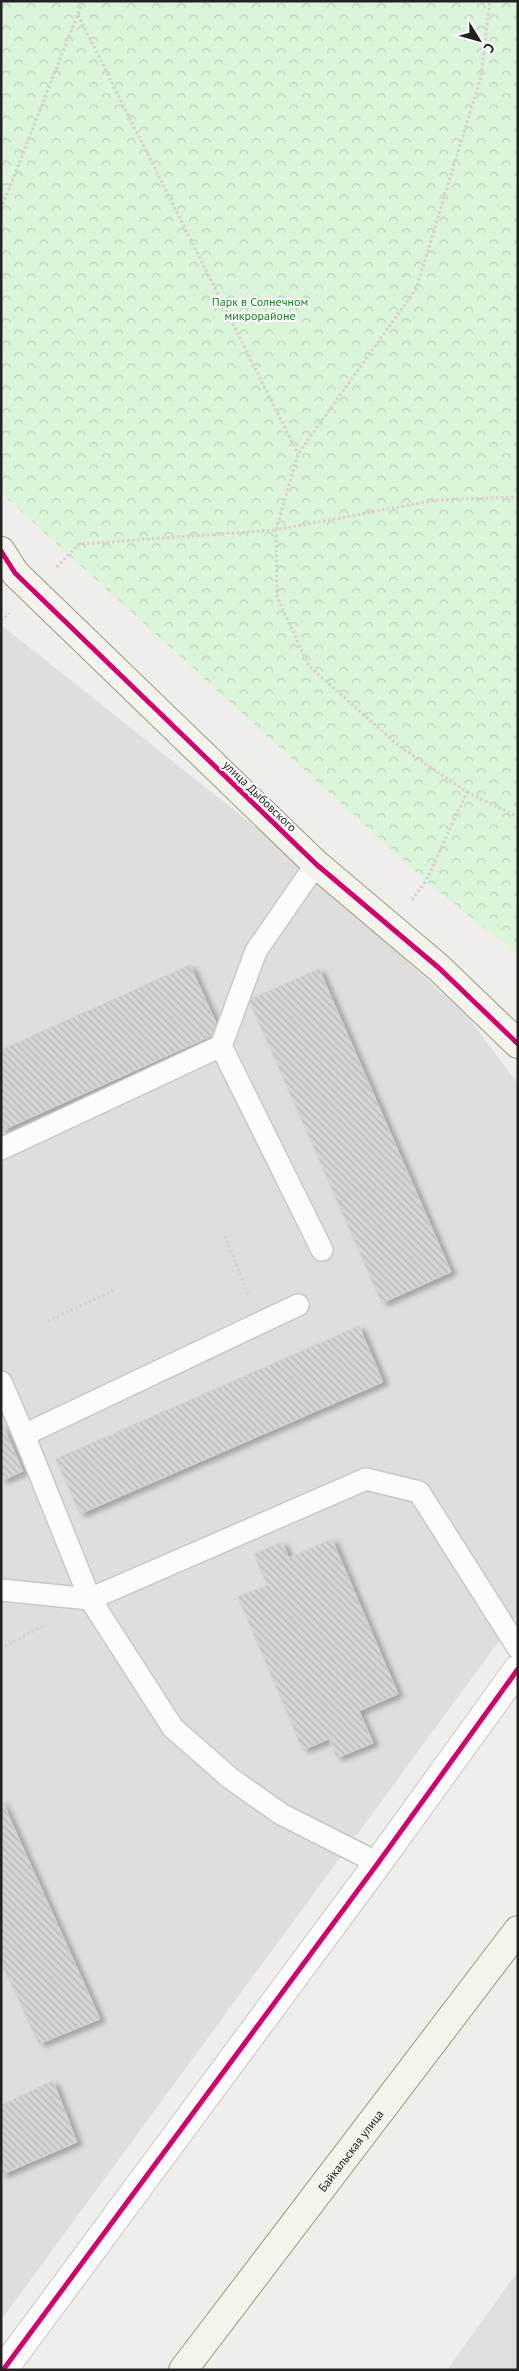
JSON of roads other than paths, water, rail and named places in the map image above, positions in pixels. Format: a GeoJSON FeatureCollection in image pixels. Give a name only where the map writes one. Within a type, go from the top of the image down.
{"type":"FeatureCollection","features":[{"type":"Feature","properties":{"kind":"street","name":"улица Дыбовского"},"geometry":{"type":"LineString","coordinates":[[13,574],[316,864],[439,968],[518,1044]]}},
{"type":"Feature","properties":{"kind":"street"},"geometry":{"type":"LineString","coordinates":[[3,2370],[378,1863],[518,1669]]}},
{"type":"Feature","properties":{"kind":"street","name":"Байкальская улица"},"geometry":{"type":"LineString","coordinates":[[183,2370],[513,1940]]}},
{"type":"Feature","properties":{"kind":"lane"},"geometry":{"type":"LineString","coordinates":[[1,1149],[221,1046],[256,951],[316,864]]}},
{"type":"Feature","properties":{"kind":"lane"},"geometry":{"type":"LineString","coordinates":[[221,1046],[322,1250]]}},
{"type":"Feature","properties":{"kind":"lane"},"geometry":{"type":"LineString","coordinates":[[24,1435],[298,1305]]}},
{"type":"Feature","properties":{"kind":"lane"},"geometry":{"type":"LineString","coordinates":[[1,1382],[90,1598],[174,1728],[230,1778],[281,1814],[378,1863]]}},
{"type":"Feature","properties":{"kind":"lane"},"geometry":{"type":"LineString","coordinates":[[1,1590],[90,1598],[366,1479],[419,1492],[518,1648]]}},
{"type":"Feature","properties":{"kind":"park label","name":"Парк в Солнечном микрорайоне"},"geometry":{"type":"Point","coordinates":[260,308]}}]}
